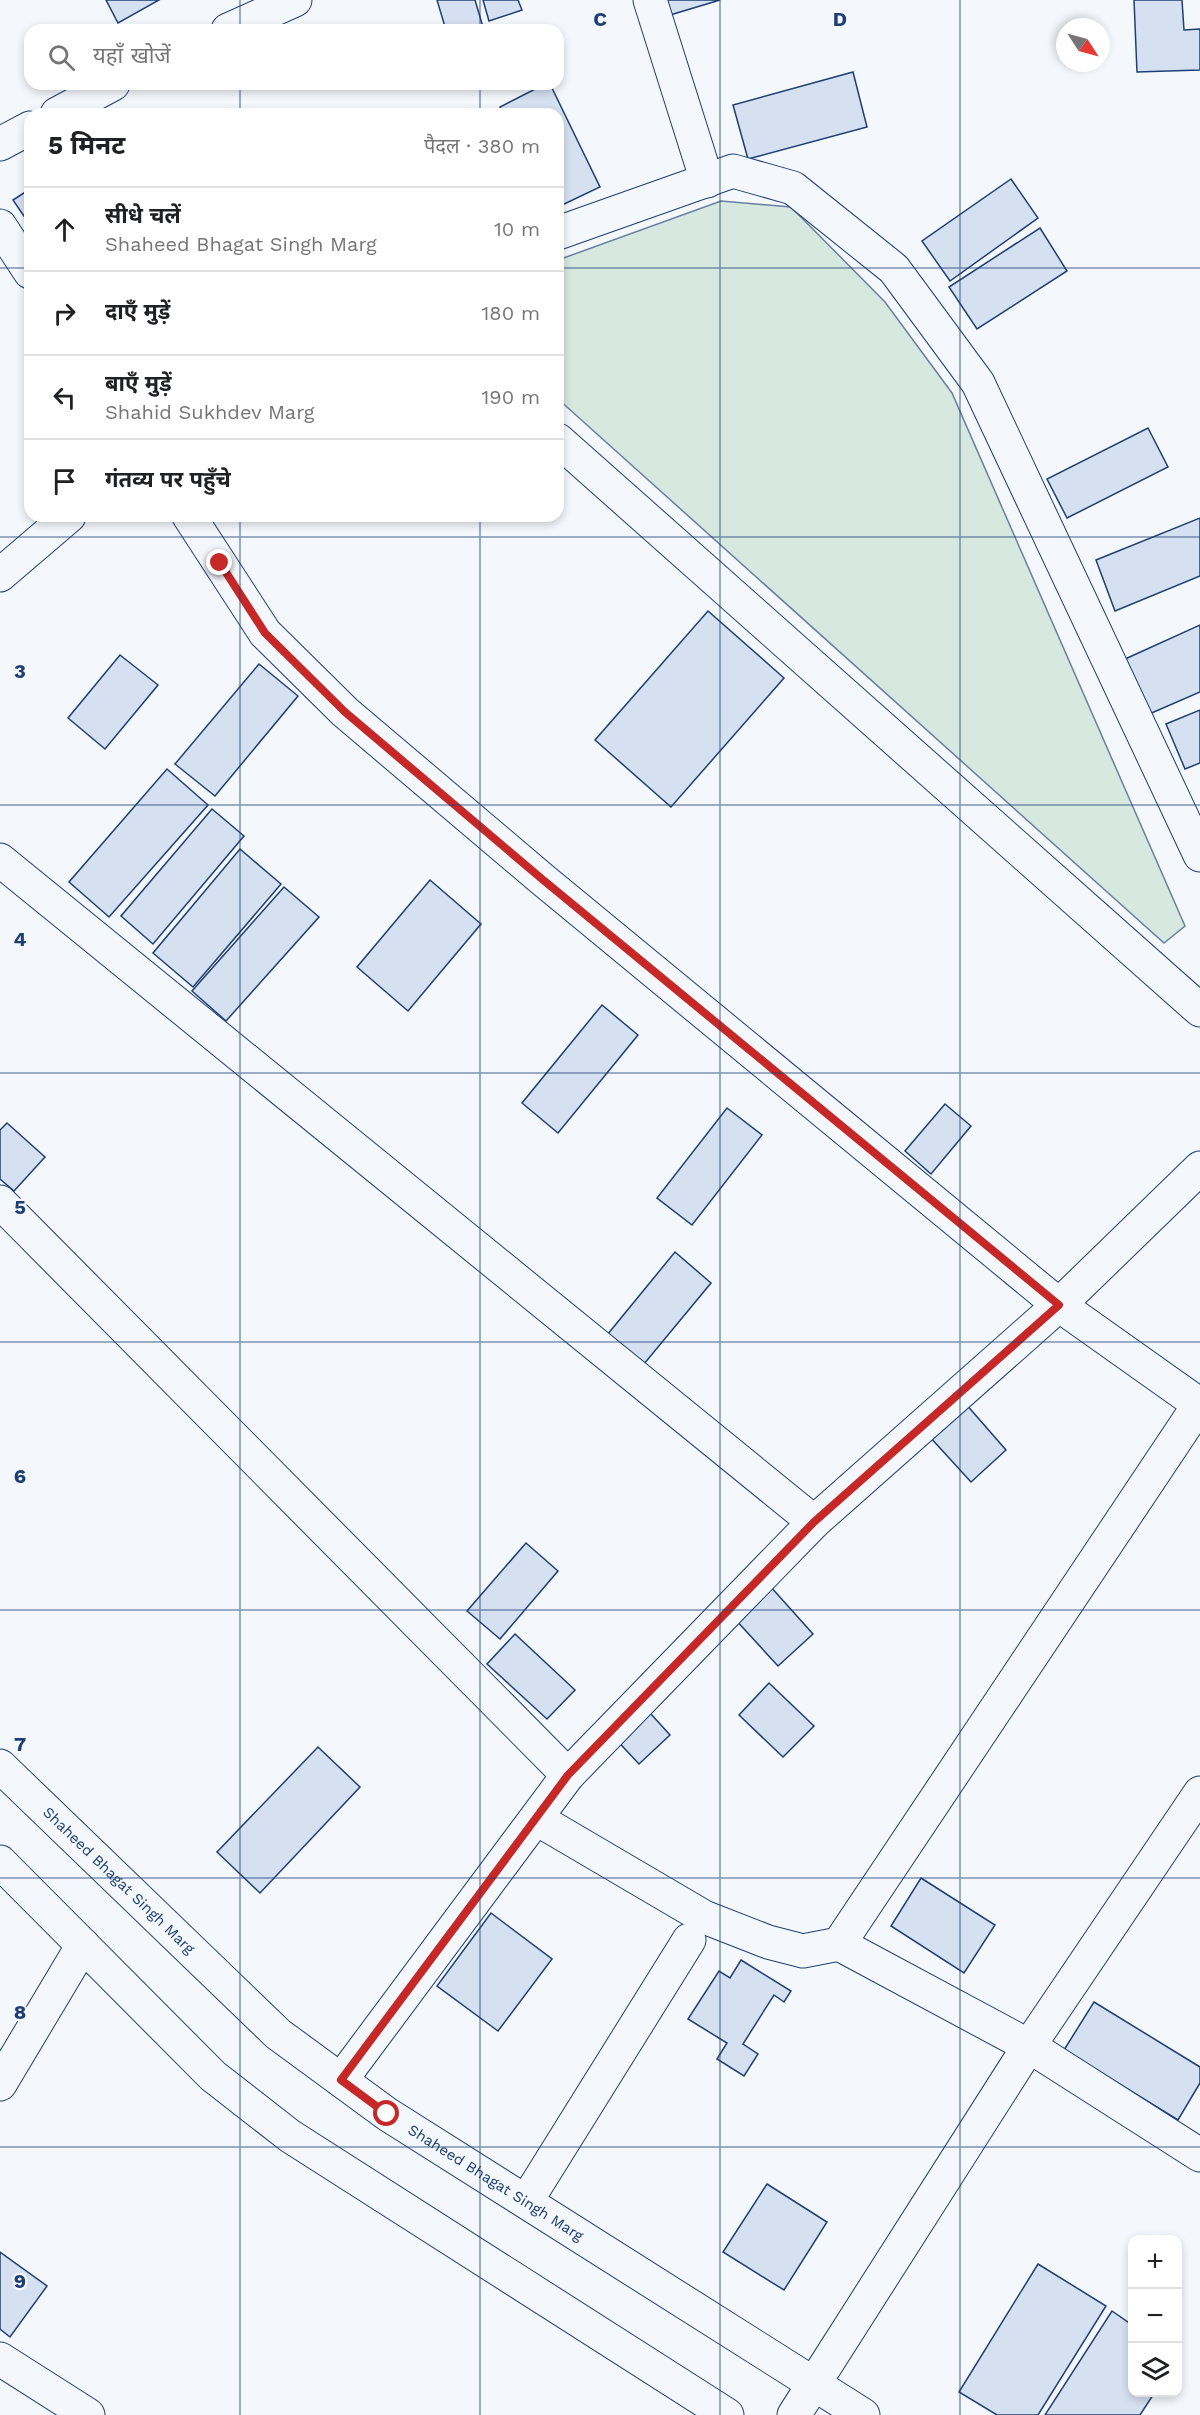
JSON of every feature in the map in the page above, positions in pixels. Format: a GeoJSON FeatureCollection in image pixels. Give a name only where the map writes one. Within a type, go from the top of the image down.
{"type":"FeatureCollection","features":[{"type":"Feature","properties":{"kind":"street"},"geometry":{"type":"LineString","coordinates":[[241,24],[295,0]]}},
{"type":"Feature","properties":{"kind":"street"},"geometry":{"type":"LineString","coordinates":[[650,0],[707,181]]}},
{"type":"Feature","properties":{"kind":"street"},"geometry":{"type":"LineString","coordinates":[[68,108],[102,90]]}},
{"type":"Feature","properties":{"kind":"street"},"geometry":{"type":"LineString","coordinates":[[0,144],[24,131]]}},
{"type":"Feature","properties":{"kind":"street"},"geometry":{"type":"LineString","coordinates":[[564,231],[733,171],[793,188],[894,269],[978,383],[1200,855]]}},
{"type":"Feature","properties":{"kind":"street"},"geometry":{"type":"LineString","coordinates":[[0,226],[24,263]]}},
{"type":"Feature","properties":{"kind":"street"},"geometry":{"type":"LineString","coordinates":[[564,445],[1200,1010]]}},
{"type":"Feature","properties":{"kind":"street"},"geometry":{"type":"LineString","coordinates":[[0,575],[62,522]]}},
{"type":"Feature","properties":{"kind":"street"},"geometry":{"type":"LineString","coordinates":[[193,522],[265,633],[345,712],[542,879],[1059,1305],[1200,1405],[839,1944]]}},
{"type":"Feature","properties":{"kind":"street"},"geometry":{"type":"LineString","coordinates":[[0,860],[814,1522]]}},
{"type":"Feature","properties":{"kind":"street"},"geometry":{"type":"LineString","coordinates":[[341,2080],[568,1775],[814,1522],[1059,1305],[1200,1168]]}},
{"type":"Feature","properties":{"kind":"street"},"geometry":{"type":"LineString","coordinates":[[0,1202],[568,1775]]}},
{"type":"Feature","properties":{"kind":"street","name":"Shaheed Bhagat Singh Marg"},"geometry":{"type":"LineString","coordinates":[[0,1766],[278,2034],[387,2114],[527,2200],[863,2415]]}},
{"type":"Feature","properties":{"kind":"street"},"geometry":{"type":"LineString","coordinates":[[794,2415],[1029,2046],[1200,1793]]}},
{"type":"Feature","properties":{"kind":"street"},"geometry":{"type":"LineString","coordinates":[[537,1819],[704,1917],[768,1942],[803,1951],[839,1944],[1029,2046],[1200,2155]]}},
{"type":"Feature","properties":{"kind":"street"},"geometry":{"type":"LineString","coordinates":[[0,1862],[213,2076],[290,2136],[721,2414]]}},
{"type":"Feature","properties":{"kind":"street"},"geometry":{"type":"LineString","coordinates":[[527,2200],[689,1940]]}},
{"type":"Feature","properties":{"kind":"street"},"geometry":{"type":"LineString","coordinates":[[0,2084],[82,1945]]}},
{"type":"Feature","properties":{"kind":"street"},"geometry":{"type":"LineString","coordinates":[[0,2359],[88,2415]]}},
{"type":"Feature","properties":{"kind":"shaded area"},"geometry":{"type":"Polygon","coordinates":[[[721,201],[791,207],[885,302],[952,393],[1185,926],[1164,943],[564,404],[564,258],[721,201]]]}},
{"type":"Feature","properties":{"kind":"building"},"geometry":{"type":"Polygon","coordinates":[[[106,0],[159,0],[118,23],[106,0]]]}},
{"type":"Feature","properties":{"kind":"building"},"geometry":{"type":"Polygon","coordinates":[[[437,0],[475,0],[482,24],[444,24],[437,0]]]}},
{"type":"Feature","properties":{"kind":"building"},"geometry":{"type":"Polygon","coordinates":[[[483,0],[518,0],[522,10],[489,21],[483,0]]]}},
{"type":"Feature","properties":{"kind":"building"},"geometry":{"type":"Polygon","coordinates":[[[666,0],[720,0],[670,15],[666,0]]]}},
{"type":"Feature","properties":{"kind":"building"},"geometry":{"type":"Polygon","coordinates":[[[1134,0],[1182,0],[1184,30],[1200,29],[1200,70],[1137,72],[1134,0]]]}},
{"type":"Feature","properties":{"kind":"building"},"geometry":{"type":"Polygon","coordinates":[[[853,72],[867,127],[748,159],[733,105],[853,72]]]}},
{"type":"Feature","properties":{"kind":"building"},"geometry":{"type":"Polygon","coordinates":[[[533,90],[553,90],[562,108],[501,108],[533,90]]]}},
{"type":"Feature","properties":{"kind":"building"},"geometry":{"type":"Polygon","coordinates":[[[564,113],[600,187],[564,204],[564,113]]]}},
{"type":"Feature","properties":{"kind":"building"},"geometry":{"type":"Polygon","coordinates":[[[1011,179],[1038,218],[950,281],[922,241],[1011,179]]]}},
{"type":"Feature","properties":{"kind":"building"},"geometry":{"type":"Polygon","coordinates":[[[24,193],[24,216],[13,200],[24,193]]]}},
{"type":"Feature","properties":{"kind":"building"},"geometry":{"type":"Polygon","coordinates":[[[1040,228],[1067,271],[977,329],[949,287],[1040,228]]]}},
{"type":"Feature","properties":{"kind":"building"},"geometry":{"type":"Polygon","coordinates":[[[1148,428],[1168,467],[1067,518],[1047,479],[1148,428]]]}},
{"type":"Feature","properties":{"kind":"building"},"geometry":{"type":"Polygon","coordinates":[[[1200,518],[1200,576],[1115,611],[1096,560],[1200,518]]]}},
{"type":"Feature","properties":{"kind":"building"},"geometry":{"type":"Polygon","coordinates":[[[708,611],[784,678],[671,807],[595,740],[708,611]]]}},
{"type":"Feature","properties":{"kind":"building"},"geometry":{"type":"Polygon","coordinates":[[[1200,625],[1200,692],[1147,715],[1123,660],[1200,625]]]}},
{"type":"Feature","properties":{"kind":"building"},"geometry":{"type":"Polygon","coordinates":[[[120,655],[158,685],[105,749],[68,718],[120,655]]]}},
{"type":"Feature","properties":{"kind":"building"},"geometry":{"type":"Polygon","coordinates":[[[259,664],[298,696],[215,796],[175,764],[259,664]]]}},
{"type":"Feature","properties":{"kind":"building"},"geometry":{"type":"Polygon","coordinates":[[[1200,710],[1200,763],[1185,769],[1166,724],[1200,710]]]}},
{"type":"Feature","properties":{"kind":"building"},"geometry":{"type":"Polygon","coordinates":[[[167,769],[208,805],[109,917],[69,882],[167,769]]]}},
{"type":"Feature","properties":{"kind":"building"},"geometry":{"type":"Polygon","coordinates":[[[212,809],[244,836],[153,944],[121,916],[212,809]]]}},
{"type":"Feature","properties":{"kind":"building"},"geometry":{"type":"Polygon","coordinates":[[[240,849],[281,884],[193,987],[153,953],[240,849]]]}},
{"type":"Feature","properties":{"kind":"building"},"geometry":{"type":"Polygon","coordinates":[[[430,880],[481,924],[408,1011],[357,967],[430,880]]]}},
{"type":"Feature","properties":{"kind":"building"},"geometry":{"type":"Polygon","coordinates":[[[284,887],[319,917],[226,1021],[192,991],[284,887]]]}},
{"type":"Feature","properties":{"kind":"building"},"geometry":{"type":"Polygon","coordinates":[[[602,1005],[638,1035],[558,1133],[522,1103],[602,1005]]]}},
{"type":"Feature","properties":{"kind":"building"},"geometry":{"type":"Polygon","coordinates":[[[945,1104],[971,1126],[931,1174],[905,1151],[945,1104]]]}},
{"type":"Feature","properties":{"kind":"building"},"geometry":{"type":"Polygon","coordinates":[[[727,1108],[762,1135],[692,1225],[657,1198],[727,1108]]]}},
{"type":"Feature","properties":{"kind":"building"},"geometry":{"type":"Polygon","coordinates":[[[7,1123],[45,1157],[14,1191],[0,1179],[0,1130],[7,1123]]]}},
{"type":"Feature","properties":{"kind":"building"},"geometry":{"type":"Polygon","coordinates":[[[675,1252],[711,1283],[639,1370],[603,1340],[675,1252]]]}},
{"type":"Feature","properties":{"kind":"building"},"geometry":{"type":"Polygon","coordinates":[[[965,1403],[1006,1450],[971,1482],[929,1436],[965,1403]]]}},
{"type":"Feature","properties":{"kind":"building"},"geometry":{"type":"Polygon","coordinates":[[[526,1543],[558,1571],[500,1639],[467,1611],[526,1543]]]}},
{"type":"Feature","properties":{"kind":"building"},"geometry":{"type":"Polygon","coordinates":[[[770,1586],[813,1634],[778,1666],[734,1618],[770,1586]]]}},
{"type":"Feature","properties":{"kind":"building"},"geometry":{"type":"Polygon","coordinates":[[[515,1634],[575,1690],[547,1719],[487,1664],[515,1634]]]}},
{"type":"Feature","properties":{"kind":"building"},"geometry":{"type":"Polygon","coordinates":[[[769,1683],[814,1726],[783,1757],[739,1715],[769,1683]]]}},
{"type":"Feature","properties":{"kind":"building"},"geometry":{"type":"Polygon","coordinates":[[[641,1703],[670,1735],[639,1764],[610,1733],[641,1703]]]}},
{"type":"Feature","properties":{"kind":"building"},"geometry":{"type":"Polygon","coordinates":[[[318,1747],[360,1787],[260,1893],[217,1852],[318,1747]]]}},
{"type":"Feature","properties":{"kind":"building"},"geometry":{"type":"Polygon","coordinates":[[[921,1878],[995,1925],[964,1973],[891,1926],[921,1878]]]}},
{"type":"Feature","properties":{"kind":"building"},"geometry":{"type":"Polygon","coordinates":[[[491,1913],[552,1959],[498,2031],[437,1986],[491,1913]]]}},
{"type":"Feature","properties":{"kind":"building"},"geometry":{"type":"Polygon","coordinates":[[[741,1960],[791,1991],[784,2002],[774,1995],[743,2044],[758,2054],[744,2076],[717,2059],[727,2043],[688,2019],[719,1971],[730,1978],[741,1960]]]}},
{"type":"Feature","properties":{"kind":"building"},"geometry":{"type":"Polygon","coordinates":[[[1094,2002],[1200,2067],[1200,2083],[1178,2120],[1064,2050],[1094,2002]]]}},
{"type":"Feature","properties":{"kind":"building"},"geometry":{"type":"Polygon","coordinates":[[[767,2184],[827,2222],[784,2290],[723,2252],[767,2184]]]}},
{"type":"Feature","properties":{"kind":"building"},"geometry":{"type":"Polygon","coordinates":[[[0,2252],[47,2286],[10,2337],[0,2329],[0,2252]]]}},
{"type":"Feature","properties":{"kind":"building"},"geometry":{"type":"Polygon","coordinates":[[[1038,2264],[1106,2306],[1038,2415],[997,2415],[959,2392],[1038,2264]]]}},
{"type":"Feature","properties":{"kind":"building"},"geometry":{"type":"Polygon","coordinates":[[[1112,2311],[1128,2322],[1128,2397],[1152,2397],[1140,2415],[1045,2415],[1112,2311]]]}},
{"type":"Feature","properties":{"kind":"route"},"geometry":{"type":"LineString","coordinates":[[220,563],[265,633],[345,712],[542,879],[1059,1305],[814,1522],[568,1775],[341,2080],[387,2114]]}}]}
